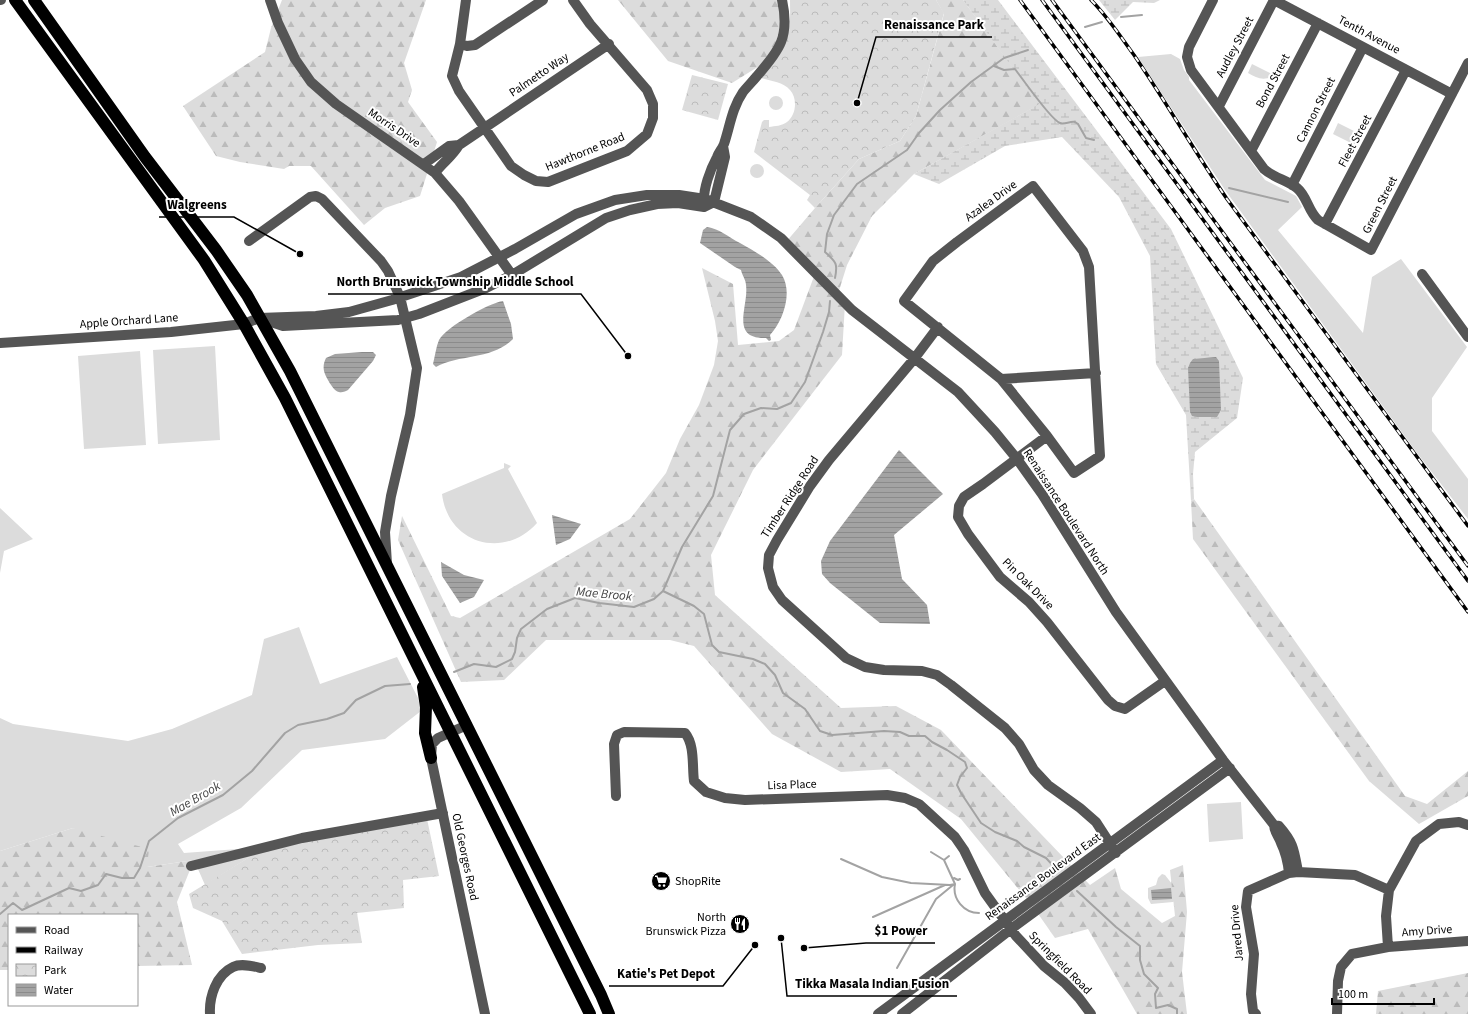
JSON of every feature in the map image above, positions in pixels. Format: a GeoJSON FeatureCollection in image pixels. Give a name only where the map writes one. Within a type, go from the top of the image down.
{"type":"FeatureCollection","features":[{"type":"Feature","properties":{"kind":"highway"},"geometry":{"type":"LineString","coordinates":[[15,0],[204,260],[244,324],[285,398],[590,1014]]}},
{"type":"Feature","properties":{"kind":"highway"},"geometry":{"type":"LineString","coordinates":[[34,0],[145,157],[216,250],[247,295],[290,371],[595,982],[609,1014]]}},
{"type":"Feature","properties":{"kind":"highway"},"geometry":{"type":"LineString","coordinates":[[422,676],[426,707],[425,733],[431,758]]}},
{"type":"Feature","properties":{"kind":"street","name":"Morris Drive"},"geometry":{"type":"LineString","coordinates":[[270,0],[278,23],[294,59],[311,82],[336,104],[435,173],[459,201],[512,275]]}},
{"type":"Feature","properties":{"kind":"street","name":"Hawthorne Road"},"geometry":{"type":"LineString","coordinates":[[466,0],[460,44],[452,76],[459,91],[512,166],[524,175],[536,181],[548,182],[627,151],[647,134],[653,118],[653,104],[647,90],[609,44],[590,24],[573,0]]}},
{"type":"Feature","properties":{"kind":"street"},"geometry":{"type":"LineString","coordinates":[[460,44],[467,46],[475,45],[544,0]]}},
{"type":"Feature","properties":{"kind":"street"},"geometry":{"type":"LineString","coordinates":[[714,202],[724,157],[724,146],[733,111],[743,92],[773,59],[781,44],[785,29],[785,15],[782,0]]}},
{"type":"Feature","properties":{"kind":"street","name":"Green Street"},"geometry":{"type":"LineString","coordinates":[[1213,0],[1188,50],[1187,60],[1191,70],[1267,172],[1292,185],[1300,191],[1312,214],[1318,220],[1371,250],[1452,94]]}},
{"type":"Feature","properties":{"kind":"street","name":"Tenth Avenue"},"geometry":{"type":"LineString","coordinates":[[1274,0],[1452,94]]}},
{"type":"Feature","properties":{"kind":"street","name":"Audley Street"},"geometry":{"type":"LineString","coordinates":[[1219,106],[1274,0]]}},
{"type":"Feature","properties":{"kind":"street","name":"Bond Street"},"geometry":{"type":"LineString","coordinates":[[1251,151],[1318,23]]}},
{"type":"Feature","properties":{"kind":"street","name":"Palmetto Way"},"geometry":{"type":"LineString","coordinates":[[484,128],[609,44]]}},
{"type":"Feature","properties":{"kind":"street","name":"Cannon Street"},"geometry":{"type":"LineString","coordinates":[[1292,185],[1363,47]]}},
{"type":"Feature","properties":{"kind":"street"},"geometry":{"type":"LineString","coordinates":[[1452,94],[1468,63]]}},
{"type":"Feature","properties":{"kind":"street","name":"Fleet Street"},"geometry":{"type":"LineString","coordinates":[[1325,224],[1406,70]]}},
{"type":"Feature","properties":{"kind":"street"},"geometry":{"type":"LineString","coordinates":[[424,164],[449,146],[458,145],[484,128]]}},
{"type":"Feature","properties":{"kind":"street"},"geometry":{"type":"LineString","coordinates":[[435,173],[453,154],[458,145]]}},
{"type":"Feature","properties":{"kind":"street"},"geometry":{"type":"LineString","coordinates":[[703,203],[705,188],[717,157],[724,146]]}},
{"type":"Feature","properties":{"kind":"street","name":"Azalea Drive"},"geometry":{"type":"LineString","coordinates":[[1033,186],[1083,251],[1089,267],[1100,456],[1074,473],[1001,378],[938,327],[904,301],[933,262],[957,242],[1033,186]]}},
{"type":"Feature","properties":{"kind":"street","name":"Renaissance Boulevard North"},"geometry":{"type":"LineString","coordinates":[[259,318],[316,316],[349,312],[461,277],[576,214],[614,200],[647,195],[672,195],[703,203]]}},
{"type":"Feature","properties":{"kind":"street"},"geometry":{"type":"LineString","coordinates":[[249,241],[310,197],[316,196],[322,199],[381,261],[388,271],[400,297],[417,368],[410,415],[391,496],[385,532],[387,568]]}},
{"type":"Feature","properties":{"kind":"street","name":"Renaissance Boulevard North"},"geometry":{"type":"LineString","coordinates":[[259,318],[283,326],[368,322],[406,318],[459,300],[486,288],[512,275],[606,218],[630,210],[657,204],[714,202],[751,217],[781,238],[852,310],[958,392],[995,432],[1017,459],[1042,494],[1116,612],[1223,760],[1274,825],[1274,830],[1286,853],[1293,873]]}},
{"type":"Feature","properties":{"kind":"street"},"geometry":{"type":"LineString","coordinates":[[1422,274],[1468,337]]}},
{"type":"Feature","properties":{"kind":"street","name":"Apple Orchard Lane"},"geometry":{"type":"LineString","coordinates":[[0,343],[171,332],[244,324],[259,318]]}},
{"type":"Feature","properties":{"kind":"street"},"geometry":{"type":"LineString","coordinates":[[914,359],[938,327]]}},
{"type":"Feature","properties":{"kind":"street","name":"Timber Ridge Road"},"geometry":{"type":"LineString","coordinates":[[914,359],[829,460],[810,486],[777,540],[770,555],[768,568],[773,587],[782,600],[846,658],[865,667],[884,670],[922,671],[936,675],[952,685],[1005,728],[1019,744],[1034,770],[1048,785],[1080,808],[1096,822],[1116,853]]}},
{"type":"Feature","properties":{"kind":"street"},"geometry":{"type":"LineString","coordinates":[[1001,378],[1096,373]]}},
{"type":"Feature","properties":{"kind":"street"},"geometry":{"type":"LineString","coordinates":[[1017,459],[1047,436]]}},
{"type":"Feature","properties":{"kind":"street","name":"Pin Oak Drive"},"geometry":{"type":"LineString","coordinates":[[1017,459],[964,497],[959,506],[958,517],[968,534],[1000,577],[1029,602],[1047,622],[1087,675],[1115,706],[1125,709],[1165,681]]}},
{"type":"Feature","properties":{"kind":"street","name":"Old Georges Road"},"geometry":{"type":"LineString","coordinates":[[467,725],[438,738],[432,744],[431,758],[485,1014]]}},
{"type":"Feature","properties":{"kind":"street","name":"Lisa Place"},"geometry":{"type":"LineString","coordinates":[[616,796],[614,744],[617,735],[624,732],[685,733],[689,738],[691,746],[694,781],[706,792],[725,798],[745,800],[887,795],[905,798],[919,804],[955,837],[964,850],[985,893],[1011,930]]}},
{"type":"Feature","properties":{"kind":"street","name":"Renaissance Boulevard East"},"geometry":{"type":"LineString","coordinates":[[878,1014],[1223,760]]}},
{"type":"Feature","properties":{"kind":"street","name":"Renaissance Boulevard East"},"geometry":{"type":"LineString","coordinates":[[901,1014],[1011,930],[1230,768]]}},
{"type":"Feature","properties":{"kind":"street"},"geometry":{"type":"LineString","coordinates":[[191,866],[302,838],[443,813]]}},
{"type":"Feature","properties":{"kind":"street"},"geometry":{"type":"LineString","coordinates":[[1337,1014],[1338,981],[1341,967],[1352,954],[1388,947],[1386,916],[1389,890],[1416,841],[1439,824],[1459,822],[1468,825]]}},
{"type":"Feature","properties":{"kind":"street","name":"Jared Drive"},"geometry":{"type":"LineString","coordinates":[[1256,1014],[1253,1011],[1251,994],[1254,954],[1246,907],[1248,891],[1293,873],[1355,875],[1389,890]]}},
{"type":"Feature","properties":{"kind":"street","name":"Springfield Road"},"geometry":{"type":"LineString","coordinates":[[1011,930],[1028,950],[1065,983],[1091,1014]]}},
{"type":"Feature","properties":{"kind":"street","name":"Amy Drive"},"geometry":{"type":"LineString","coordinates":[[1388,947],[1468,941]]}},
{"type":"Feature","properties":{"kind":"street"},"geometry":{"type":"LineString","coordinates":[[210,1014],[210,1002],[214,989],[223,974],[233,967],[244,965],[261,968]]}},
{"type":"Feature","properties":{"kind":"street"},"geometry":{"type":"LineString","coordinates":[[893,1004],[901,1014]]}},
{"type":"Feature","properties":{"kind":"green space"},"geometry":{"type":"Polygon","coordinates":[[[282,0],[426,0],[404,63],[412,90],[408,102],[437,142],[420,196],[385,208],[364,225],[311,166],[289,166],[284,169],[240,162],[216,156],[183,106],[265,52],[271,28],[282,0]]]}},
{"type":"Feature","properties":{"kind":"green space"},"geometry":{"type":"Polygon","coordinates":[[[618,0],[777,0],[781,23],[772,58],[732,83],[668,61],[618,0]]]}},
{"type":"Feature","properties":{"kind":"green space"},"geometry":{"type":"Polygon","coordinates":[[[790,0],[936,0],[944,13],[916,116],[900,141],[859,159],[815,208],[807,200],[810,195],[754,152],[762,122],[764,120],[769,120],[769,127],[783,124],[790,119],[795,107],[793,94],[787,87],[780,83],[761,78],[776,60],[785,44],[790,24],[790,0]]]}},
{"type":"Feature","properties":{"kind":"green space"},"geometry":{"type":"Polygon","coordinates":[[[936,0],[963,0],[1040,104],[914,174],[872,216],[847,265],[837,297],[845,303],[842,355],[753,470],[711,555],[715,595],[841,708],[896,706],[941,730],[1090,885],[1115,868],[1121,889],[1162,923],[1175,916],[1170,870],[1183,865],[1187,912],[1182,972],[1187,1014],[1137,1014],[1088,929],[1055,938],[1034,908],[961,819],[890,769],[841,772],[772,734],[694,646],[670,640],[546,640],[504,680],[461,682],[398,540],[402,516],[451,616],[460,618],[630,519],[666,473],[680,439],[699,405],[714,365],[718,341],[715,321],[702,268],[733,284],[738,345],[779,341],[794,330],[816,271],[786,242],[859,159],[900,141],[916,116],[944,14],[936,0]]]}},
{"type":"Feature","properties":{"kind":"green space"},"geometry":{"type":"Polygon","coordinates":[[[963,0],[998,0],[1171,229],[1243,378],[1237,418],[1195,452],[1193,474],[1194,499],[1191,501],[1186,415],[1156,364],[1150,256],[1119,197],[1062,137],[1005,146],[939,184],[914,174],[1039,104],[963,0]]]}},
{"type":"Feature","properties":{"kind":"green space"},"geometry":{"type":"Polygon","coordinates":[[[1099,0],[1160,0],[1154,3],[1133,2],[1115,20],[1099,0]]]}},
{"type":"Feature","properties":{"kind":"green space"},"geometry":{"type":"Polygon","coordinates":[[[1171,54],[1180,59],[1189,80],[1265,180],[1296,196],[1302,207],[1278,230],[1363,333],[1372,277],[1401,259],[1467,347],[1432,398],[1432,431],[1468,479],[1468,519],[1417,453],[1225,190],[1138,57],[1171,54]]]}},
{"type":"Feature","properties":{"kind":"green space"},"geometry":{"type":"Polygon","coordinates":[[[1252,64],[1274,75],[1264,79],[1248,73],[1252,64]]]}},
{"type":"Feature","properties":{"kind":"green space"},"geometry":{"type":"Polygon","coordinates":[[[692,75],[728,84],[718,120],[682,110],[692,75]]]}},
{"type":"Feature","properties":{"kind":"green space"},"geometry":{"type":"Polygon","coordinates":[[[773,96],[779,96],[783,100],[783,106],[779,110],[773,110],[769,106],[769,100],[773,96]]]}},
{"type":"Feature","properties":{"kind":"green space"},"geometry":{"type":"Polygon","coordinates":[[[1338,123],[1360,134],[1355,145],[1333,134],[1338,123]]]}},
{"type":"Feature","properties":{"kind":"green space"},"geometry":{"type":"Polygon","coordinates":[[[754,164],[760,164],[764,168],[764,174],[760,178],[754,178],[750,174],[750,168],[754,164]]]}},
{"type":"Feature","properties":{"kind":"green space"},"geometry":{"type":"Polygon","coordinates":[[[215,346],[220,440],[158,444],[153,350],[215,346]]]}},
{"type":"Feature","properties":{"kind":"green space"},"geometry":{"type":"Polygon","coordinates":[[[140,351],[146,445],[84,449],[78,356],[140,351]]]}},
{"type":"Feature","properties":{"kind":"green space"},"geometry":{"type":"Polygon","coordinates":[[[504,463],[511,466],[508,469],[537,523],[524,534],[509,541],[494,543],[479,541],[466,535],[455,525],[446,511],[442,494],[504,468],[504,463]]]}},
{"type":"Feature","properties":{"kind":"green space"},"geometry":{"type":"Polygon","coordinates":[[[1194,499],[1405,796],[1427,804],[1468,771],[1468,796],[1419,824],[1369,781],[1193,539],[1191,501],[1194,499]]]}},
{"type":"Feature","properties":{"kind":"green space"},"geometry":{"type":"Polygon","coordinates":[[[0,508],[33,539],[4,551],[0,573],[0,508]]]}},
{"type":"Feature","properties":{"kind":"green space"},"geometry":{"type":"Polygon","coordinates":[[[299,627],[320,684],[397,657],[418,698],[421,711],[385,739],[302,750],[241,808],[178,844],[184,853],[238,849],[256,853],[205,885],[194,860],[147,867],[73,828],[0,851],[0,718],[13,724],[128,741],[172,729],[252,695],[264,639],[299,627]]]}},
{"type":"Feature","properties":{"kind":"green space"},"geometry":{"type":"Polygon","coordinates":[[[1241,802],[1243,839],[1209,842],[1207,804],[1241,802]]]}},
{"type":"Feature","properties":{"kind":"green space"},"geometry":{"type":"Polygon","coordinates":[[[426,814],[439,876],[403,880],[404,908],[357,913],[362,943],[318,945],[242,954],[222,921],[193,908],[189,894],[256,853],[426,814]]]}},
{"type":"Feature","properties":{"kind":"green space"},"geometry":{"type":"Polygon","coordinates":[[[73,828],[149,849],[147,867],[194,860],[177,902],[192,965],[138,966],[138,914],[8,914],[8,970],[0,970],[0,851],[73,828]]]}},
{"type":"Feature","properties":{"kind":"green space"},"geometry":{"type":"Polygon","coordinates":[[[1162,874],[1165,875],[1172,884],[1175,901],[1151,904],[1148,898],[1148,888],[1156,885],[1158,878],[1162,874]]]}},
{"type":"Feature","properties":{"kind":"green space"},"geometry":{"type":"Polygon","coordinates":[[[1468,973],[1468,1014],[1376,1014],[1378,991],[1468,973]]]}},
{"type":"Feature","properties":{"kind":"water"},"geometry":{"type":"Polygon","coordinates":[[[707,227],[720,231],[757,253],[774,265],[782,275],[787,290],[785,306],[779,322],[770,335],[771,340],[769,341],[766,338],[755,337],[748,333],[744,327],[743,320],[746,293],[745,279],[741,270],[700,243],[703,230],[707,227]]]}},
{"type":"Feature","properties":{"kind":"water"},"geometry":{"type":"Polygon","coordinates":[[[503,301],[511,324],[513,339],[505,346],[486,354],[455,360],[436,367],[433,364],[439,340],[443,335],[468,316],[488,306],[503,301]]]}},
{"type":"Feature","properties":{"kind":"water"},"geometry":{"type":"Polygon","coordinates":[[[373,352],[376,355],[373,361],[348,390],[344,392],[337,391],[330,383],[325,373],[324,363],[326,358],[335,354],[373,352]]]}},
{"type":"Feature","properties":{"kind":"water"},"geometry":{"type":"Polygon","coordinates":[[[1216,357],[1219,361],[1221,410],[1217,417],[1192,416],[1190,412],[1188,368],[1190,363],[1193,359],[1216,357]]]}},
{"type":"Feature","properties":{"kind":"water"},"geometry":{"type":"Polygon","coordinates":[[[899,450],[943,494],[894,535],[902,579],[927,605],[930,624],[880,623],[830,583],[822,574],[821,561],[830,541],[899,450]]]}},
{"type":"Feature","properties":{"kind":"water"},"geometry":{"type":"Polygon","coordinates":[[[552,515],[581,524],[570,539],[556,545],[552,515]]]}},
{"type":"Feature","properties":{"kind":"water"},"geometry":{"type":"Polygon","coordinates":[[[441,562],[464,575],[484,580],[474,597],[460,603],[442,576],[441,562]]]}},
{"type":"Feature","properties":{"kind":"water"},"geometry":{"type":"Polygon","coordinates":[[[1171,888],[1172,899],[1152,900],[1151,890],[1171,888]]]}},
{"type":"Feature","properties":{"kind":"waterway"},"geometry":{"type":"LineString","coordinates":[[1121,17],[1142,15]]}},
{"type":"Feature","properties":{"kind":"waterway"},"geometry":{"type":"LineString","coordinates":[[1085,27],[1102,22]]}},
{"type":"Feature","properties":{"kind":"waterway"},"geometry":{"type":"LineString","coordinates":[[835,278],[835,263],[825,252],[827,234],[834,215],[857,184],[907,150],[919,133],[940,110],[971,82],[1004,58],[1028,50]]}},
{"type":"Feature","properties":{"kind":"waterway"},"geometry":{"type":"LineString","coordinates":[[994,66],[1004,70],[1015,69],[1050,115],[1060,123],[1075,122],[1078,124],[1086,138],[1094,140]]}},
{"type":"Feature","properties":{"kind":"waterway"},"geometry":{"type":"LineString","coordinates":[[1229,188],[1288,202]]}},
{"type":"Feature","properties":{"kind":"waterway"},"geometry":{"type":"LineString","coordinates":[[454,672],[474,664],[496,667],[512,659],[515,652],[517,638],[521,629],[547,609],[575,598],[599,603],[634,607],[654,599],[663,591],[682,547],[713,496],[730,430],[744,414],[761,408],[777,409],[791,403],[805,382],[823,332],[829,312],[830,301]]}},
{"type":"Feature","properties":{"kind":"waterway"},"geometry":{"type":"LineString","coordinates":[[663,591],[694,606],[704,614],[712,645],[719,652],[753,659],[765,664],[775,675],[783,693],[805,709],[820,731],[832,735],[884,731],[900,732],[909,736],[925,736],[932,742],[965,762],[967,768],[960,777],[957,785],[981,823],[995,832],[1017,841],[1024,847],[1046,858],[1058,871]]}},
{"type":"Feature","properties":{"kind":"waterway","name":"Mae Brook"},"geometry":{"type":"LineString","coordinates":[[0,914],[13,903],[22,910],[69,888],[81,891],[98,885],[106,874],[122,878],[134,878],[140,868],[149,841],[178,818],[223,795],[252,771],[285,733],[298,725],[327,719],[344,713],[356,700],[385,686],[410,684]]}},
{"type":"Feature","properties":{"kind":"waterway"},"geometry":{"type":"LineString","coordinates":[[931,852],[944,860]]}},
{"type":"Feature","properties":{"kind":"waterway"},"geometry":{"type":"LineString","coordinates":[[841,859],[882,877],[911,883],[950,885],[955,884],[944,860],[949,856]]}},
{"type":"Feature","properties":{"kind":"waterway"},"geometry":{"type":"LineString","coordinates":[[954,878],[958,880],[960,879]]}},
{"type":"Feature","properties":{"kind":"waterway"},"geometry":{"type":"LineString","coordinates":[[955,884],[955,895],[960,904],[968,911],[979,913]]}},
{"type":"Feature","properties":{"kind":"waterway"},"geometry":{"type":"LineString","coordinates":[[873,917],[945,885]]}},
{"type":"Feature","properties":{"kind":"waterway"},"geometry":{"type":"LineString","coordinates":[[897,968],[936,899],[953,885]]}},
{"type":"Feature","properties":{"kind":"waterway"},"geometry":{"type":"LineString","coordinates":[[1077,891],[1116,927],[1140,946],[1140,960],[1144,974],[1158,988],[1155,994],[1156,1008],[1168,1005],[1177,1009],[1177,1014]]}},
{"type":"Feature","properties":{"kind":"railway"},"geometry":{"type":"LineString","coordinates":[[1020,0],[1468,612]]}},
{"type":"Feature","properties":{"kind":"railway"},"geometry":{"type":"LineString","coordinates":[[1042,0],[1468,581]]}},
{"type":"Feature","properties":{"kind":"railway"},"geometry":{"type":"LineString","coordinates":[[1052,0],[1468,566]]}},
{"type":"Feature","properties":{"kind":"railway"},"geometry":{"type":"LineString","coordinates":[[1091,0],[1134,55],[1227,199],[1468,526]]}},
{"type":"Feature","properties":{"kind":"place","name":"Renaissance Park"},"geometry":{"type":"Point","coordinates":[857,103]}},
{"type":"Feature","properties":{"kind":"place","name":"Walgreens"},"geometry":{"type":"Point","coordinates":[300,254]}},
{"type":"Feature","properties":{"kind":"place","name":"North Brunswick Township Middle School"},"geometry":{"type":"Point","coordinates":[628,356]}},
{"type":"Feature","properties":{"kind":"place","name":"ShopRite"},"geometry":{"type":"Point","coordinates":[661,881]}},
{"type":"Feature","properties":{"kind":"place","name":"North Brunswick Pizza"},"geometry":{"type":"Point","coordinates":[740,924]}},
{"type":"Feature","properties":{"kind":"place","name":"Tikka Masala Indian Fusion"},"geometry":{"type":"Point","coordinates":[781,938]}},
{"type":"Feature","properties":{"kind":"place","name":"Katie's Pet Depot"},"geometry":{"type":"Point","coordinates":[755,945]}},
{"type":"Feature","properties":{"kind":"place","name":"$1 Power"},"geometry":{"type":"Point","coordinates":[804,948]}}]}
